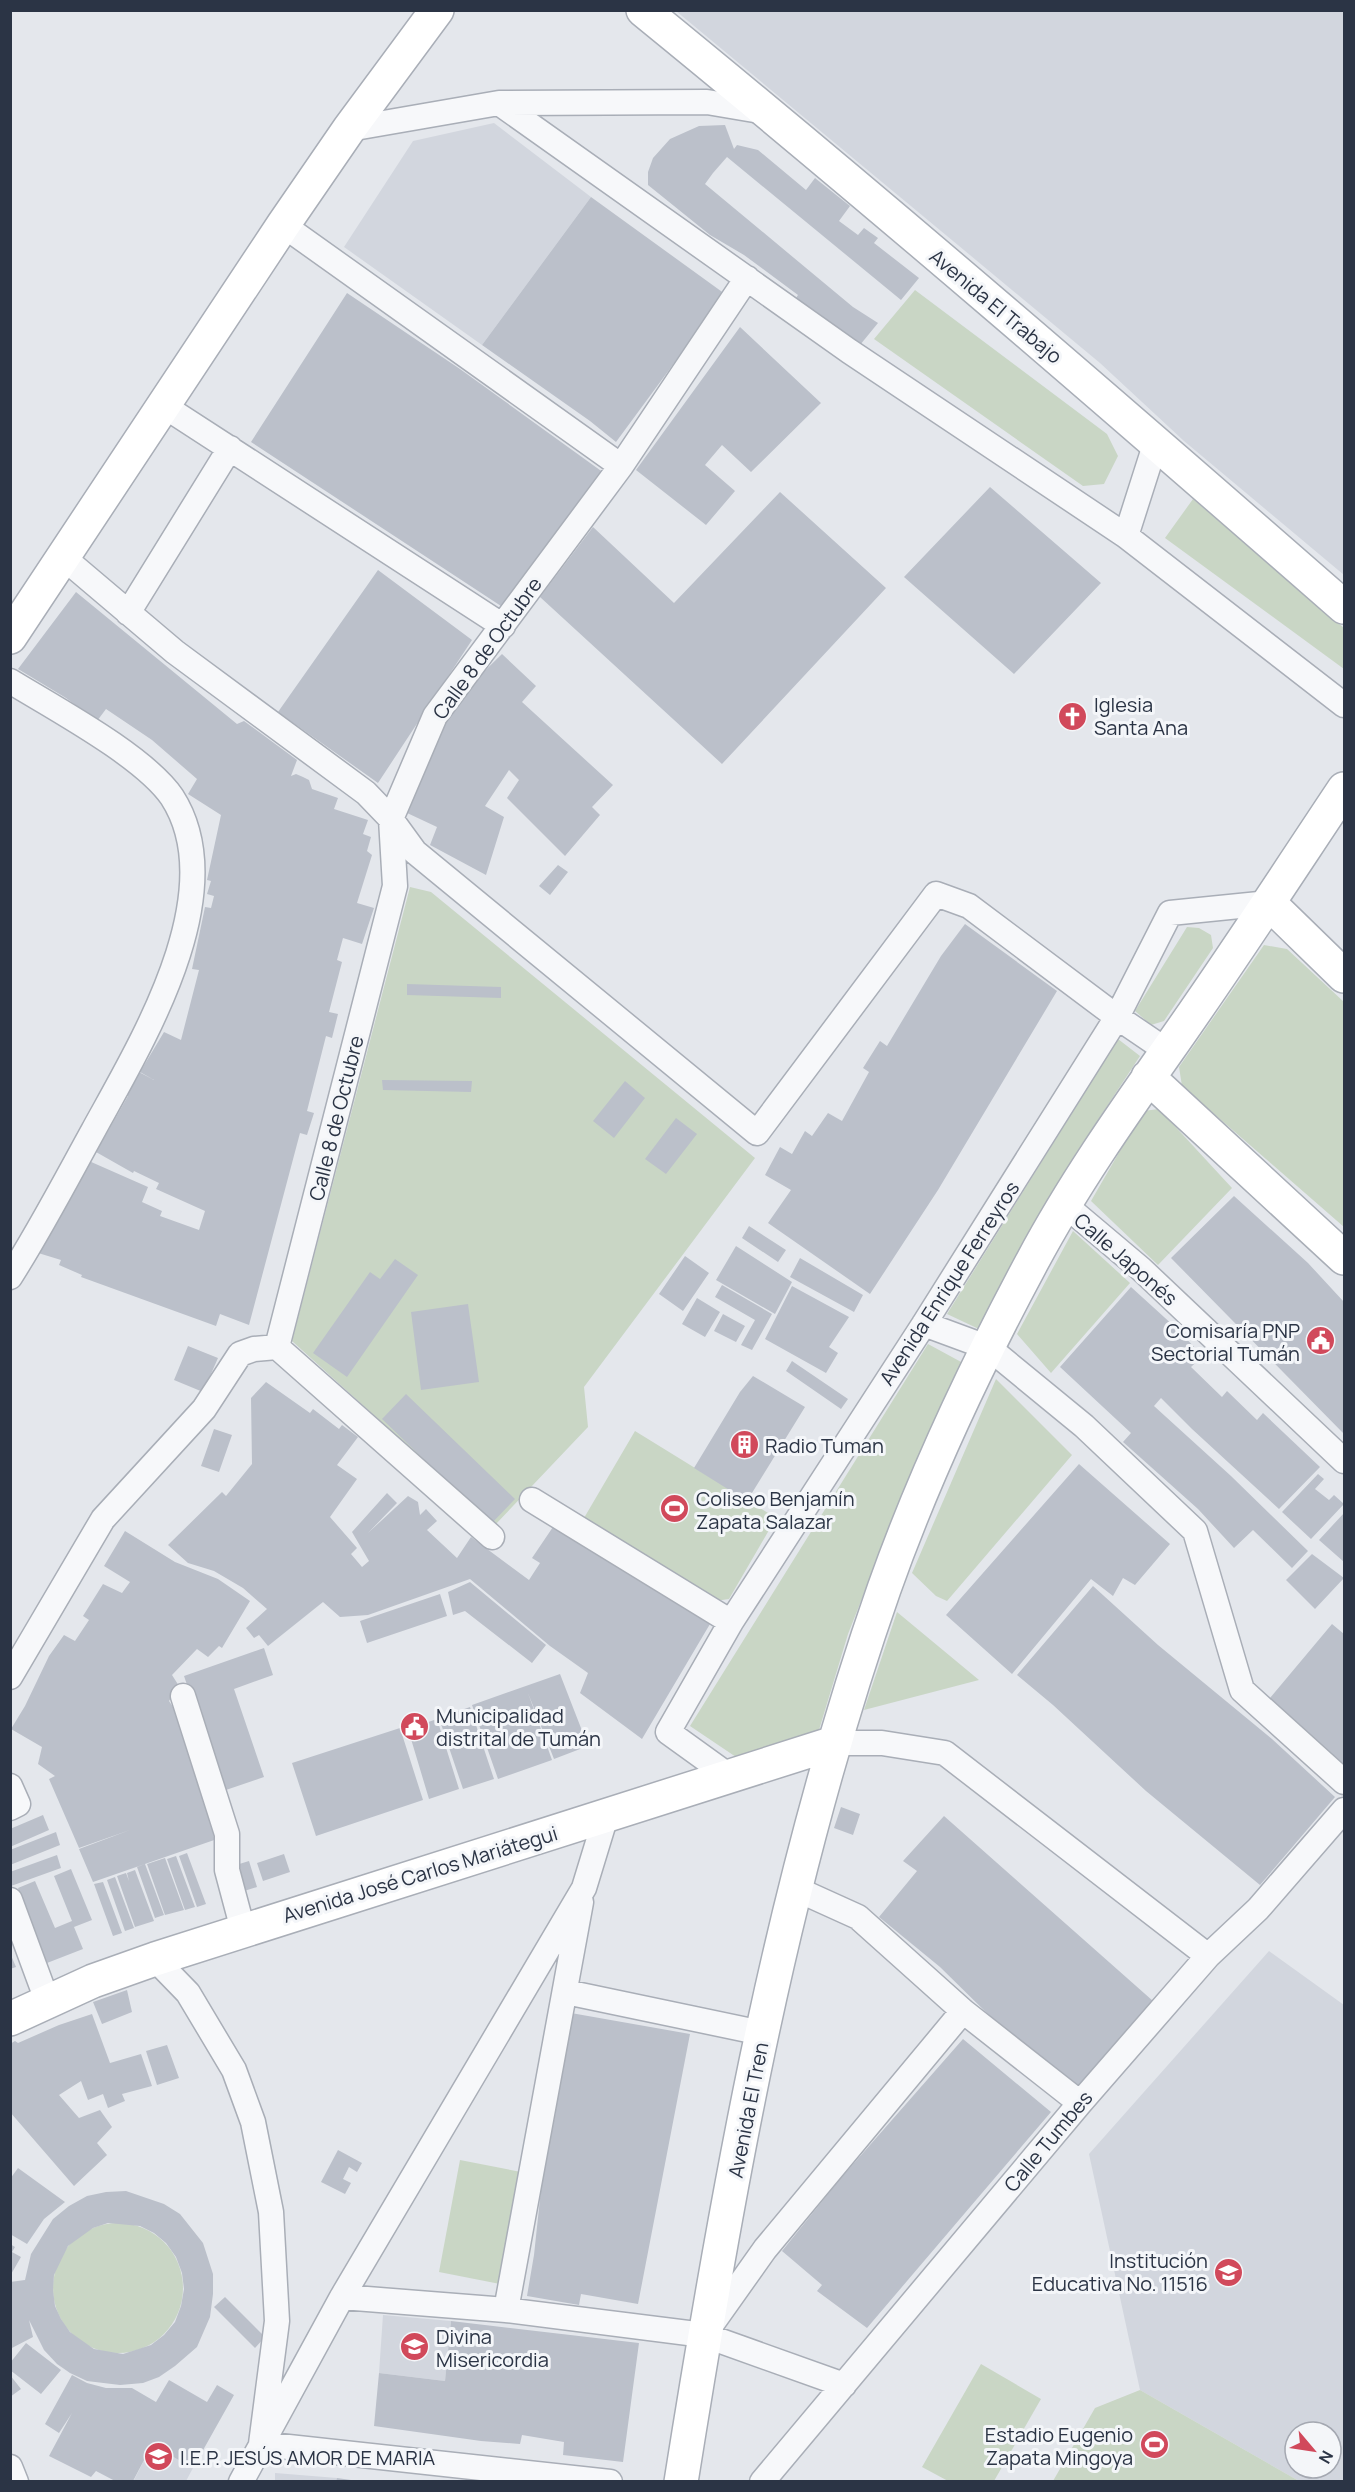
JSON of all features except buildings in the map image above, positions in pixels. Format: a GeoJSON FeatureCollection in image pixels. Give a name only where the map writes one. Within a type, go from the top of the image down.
{"type":"FeatureCollection","features":[{"type":"Feature","properties":{"kind":"main road","name":"Avenida El Trabajo"},"geometry":{"type":"LineString","coordinates":[[644,10],[769,112],[1156,442],[1344,607]]}},
{"type":"Feature","properties":{"kind":"main road"},"geometry":{"type":"LineString","coordinates":[[10,637],[283,225],[430,13]]}},
{"type":"Feature","properties":{"kind":"main road","name":"Avenida El Tren"},"geometry":{"type":"LineString","coordinates":[[681,2481],[704,2334],[762,2033],[794,1888],[834,1743],[889,1576],[941,1446],[1033,1260],[1065,1205],[1148,1077],[1269,903],[1344,789]]}},
{"type":"Feature","properties":{"kind":"main road"},"geometry":{"type":"LineString","coordinates":[[1269,903],[1344,976]]}},
{"type":"Feature","properties":{"kind":"main road"},"geometry":{"type":"LineString","coordinates":[[1148,1077],[1344,1258]]}},
{"type":"Feature","properties":{"kind":"main road","name":"Avenida José Carlos Mariátegui"},"geometry":{"type":"LineString","coordinates":[[10,2019],[93,1981],[155,1959],[834,1743]]}},
{"type":"Feature","properties":{"kind":"street"},"geometry":{"type":"LineString","coordinates":[[349,129],[499,103],[707,102],[769,112]]}},
{"type":"Feature","properties":{"kind":"street"},"geometry":{"type":"LineString","coordinates":[[499,103],[849,351],[1126,536],[1344,705]]}},
{"type":"Feature","properties":{"kind":"street"},"geometry":{"type":"LineString","coordinates":[[283,225],[621,466]]}},
{"type":"Feature","properties":{"kind":"street","name":"Calle 8 de Octubre"},"geometry":{"type":"LineString","coordinates":[[278,1347],[395,886],[391,819],[435,716],[621,466],[747,278]]}},
{"type":"Feature","properties":{"kind":"street"},"geometry":{"type":"LineString","coordinates":[[164,406],[504,626]]}},
{"type":"Feature","properties":{"kind":"street"},"geometry":{"type":"LineString","coordinates":[[1126,536],[1156,442]]}},
{"type":"Feature","properties":{"kind":"street"},"geometry":{"type":"LineString","coordinates":[[128,613],[230,448]]}},
{"type":"Feature","properties":{"kind":"street"},"geometry":{"type":"LineString","coordinates":[[64,558],[175,652],[366,793],[391,819],[415,852],[758,1133],[936,894],[969,906],[1117,1017],[1167,1051]]}},
{"type":"Feature","properties":{"kind":"street"},"geometry":{"type":"LineString","coordinates":[[10,681],[141,765],[171,796],[188,831],[192,876],[187,923],[166,988],[143,1040],[10,1277]]}},
{"type":"Feature","properties":{"kind":"street","name":"Avenida Enrique Ferreyros"},"geometry":{"type":"LineString","coordinates":[[729,1776],[668,1732],[730,1622],[924,1324],[1117,1017],[1170,913],[1269,903]]}},
{"type":"Feature","properties":{"kind":"street","name":"Calle Japonés"},"geometry":{"type":"LineString","coordinates":[[1065,1205],[1141,1269],[1344,1461]]}},
{"type":"Feature","properties":{"kind":"street"},"geometry":{"type":"LineString","coordinates":[[924,1324],[989,1348],[1084,1426],[1195,1531],[1242,1690],[1344,1782]]}},
{"type":"Feature","properties":{"kind":"street"},"geometry":{"type":"LineString","coordinates":[[10,1677],[103,1519],[204,1409],[240,1354],[254,1348],[278,1347],[492,1537]]}},
{"type":"Feature","properties":{"kind":"street"},"geometry":{"type":"LineString","coordinates":[[532,1500],[730,1622]]}},
{"type":"Feature","properties":{"kind":"street"},"geometry":{"type":"LineString","coordinates":[[183,1696],[227,1834],[227,1870],[243,1930]]}},
{"type":"Feature","properties":{"kind":"street"},"geometry":{"type":"LineString","coordinates":[[834,1743],[882,1743],[945,1753],[1208,1956]]}},
{"type":"Feature","properties":{"kind":"street"},"geometry":{"type":"LineString","coordinates":[[10,1786],[18,1804],[10,1808]]}},
{"type":"Feature","properties":{"kind":"street","name":"Calle Tumbes"},"geometry":{"type":"LineString","coordinates":[[762,2481],[1080,2103],[1208,1956],[1258,1909],[1344,1810]]}},
{"type":"Feature","properties":{"kind":"street"},"geometry":{"type":"LineString","coordinates":[[506,2310],[584,1888],[606,1816]]}},
{"type":"Feature","properties":{"kind":"street"},"geometry":{"type":"LineString","coordinates":[[241,2481],[342,2297],[584,1888]]}},
{"type":"Feature","properties":{"kind":"street"},"geometry":{"type":"LineString","coordinates":[[794,1888],[858,1917],[963,2012],[1080,2103]]}},
{"type":"Feature","properties":{"kind":"street"},"geometry":{"type":"LineString","coordinates":[[10,1900],[48,2003]]}},
{"type":"Feature","properties":{"kind":"street"},"geometry":{"type":"LineString","coordinates":[[155,1959],[188,1993],[234,2070],[253,2122],[272,2212],[277,2321],[261,2444]]}},
{"type":"Feature","properties":{"kind":"street"},"geometry":{"type":"LineString","coordinates":[[566,1992],[762,2033]]}},
{"type":"Feature","properties":{"kind":"street"},"geometry":{"type":"LineString","coordinates":[[704,2334],[765,2249],[963,2012]]}},
{"type":"Feature","properties":{"kind":"street"},"geometry":{"type":"LineString","coordinates":[[342,2297],[506,2310],[704,2334],[844,2385]]}},
{"type":"Feature","properties":{"kind":"street"},"geometry":{"type":"LineString","coordinates":[[261,2444],[610,2481]]}},
{"type":"Feature","properties":{"kind":"street"},"geometry":{"type":"LineString","coordinates":[[10,2467],[16,2481]]}},
{"type":"Feature","properties":{"kind":"shaded area"},"geometry":{"type":"Polygon","coordinates":[[[676,11],[1344,11],[1344,575],[1184,441],[1100,363],[676,11]]]}},
{"type":"Feature","properties":{"kind":"shaded area"},"geometry":{"type":"Polygon","coordinates":[[[494,123],[591,197],[482,345],[344,247],[413,141],[494,123]]]}},
{"type":"Feature","properties":{"kind":"shaded area","name":"Institución Educativa No. 11516"},"geometry":{"type":"Polygon","coordinates":[[[1269,1951],[1344,2005],[1344,2481],[1297,2480],[1343,2480],[1343,2420],[1283,2420],[1283,2472],[1140,2390],[1089,2154],[1269,1951]]]}},
{"type":"Feature","properties":{"kind":"shaded area","name":"Divina Misericordia"},"geometry":{"type":"Polygon","coordinates":[[[383,2315],[451,2321],[445,2381],[379,2373],[383,2315]]]}},
{"type":"Feature","properties":{"kind":"shaded area","name":"I.E.P. JESÚS AMOR DE MARIA"},"geometry":{"type":"Polygon","coordinates":[[[152,2445],[193,2468],[186,2481],[133,2482],[152,2445]]]}},
{"type":"Feature","properties":{"kind":"shaded area"},"geometry":{"type":"Polygon","coordinates":[[[275,2473],[337,2478],[336,2481],[275,2482],[275,2473]]]}},
{"type":"Feature","properties":{"kind":"green space"},"geometry":{"type":"Polygon","coordinates":[[[915,290],[1107,434],[1118,456],[1104,484],[1083,486],[874,339],[915,290]]]}},
{"type":"Feature","properties":{"kind":"green space"},"geometry":{"type":"Polygon","coordinates":[[[1193,499],[1344,628],[1344,669],[1165,538],[1193,499]]]}},
{"type":"Feature","properties":{"kind":"green space"},"geometry":{"type":"Polygon","coordinates":[[[410,887],[431,892],[755,1158],[584,1387],[588,1427],[495,1525],[292,1341],[410,887]]]}},
{"type":"Feature","properties":{"kind":"green space"},"geometry":{"type":"Polygon","coordinates":[[[1187,927],[1199,928],[1211,935],[1213,948],[1164,1021],[1151,1025],[1135,1011],[1187,927]]]}},
{"type":"Feature","properties":{"kind":"green space"},"geometry":{"type":"Polygon","coordinates":[[[1264,945],[1287,949],[1344,1002],[1344,1227],[1182,1086],[1179,1067],[1264,945]]]}},
{"type":"Feature","properties":{"kind":"green space"},"geometry":{"type":"Polygon","coordinates":[[[1118,1039],[1140,1056],[1073,1158],[981,1330],[947,1314],[1118,1039]]]}},
{"type":"Feature","properties":{"kind":"green space"},"geometry":{"type":"Polygon","coordinates":[[[1159,1109],[1232,1188],[1158,1265],[1091,1201],[1143,1111],[1159,1109]]]}},
{"type":"Feature","properties":{"kind":"green space"},"geometry":{"type":"Polygon","coordinates":[[[1073,1231],[1130,1283],[1051,1373],[1017,1334],[1073,1231]]]}},
{"type":"Feature","properties":{"kind":"green space"},"geometry":{"type":"Polygon","coordinates":[[[928,1344],[963,1363],[885,1540],[848,1634],[819,1730],[736,1757],[690,1726],[928,1344]]]}},
{"type":"Feature","properties":{"kind":"green space"},"geometry":{"type":"Polygon","coordinates":[[[996,1379],[1072,1455],[947,1601],[936,1596],[912,1573],[996,1379]]]}},
{"type":"Feature","properties":{"kind":"green space","name":"Coliseo Benjamín Zapata Salazar"},"geometry":{"type":"Polygon","coordinates":[[[635,1431],[776,1518],[729,1599],[715,1601],[584,1518],[635,1431]]]}},
{"type":"Feature","properties":{"kind":"green space"},"geometry":{"type":"Polygon","coordinates":[[[897,1612],[979,1680],[864,1710],[897,1612]]]}},
{"type":"Feature","properties":{"kind":"green space"},"geometry":{"type":"Polygon","coordinates":[[[460,2160],[521,2172],[500,2284],[439,2272],[460,2160]]]}},
{"type":"Feature","properties":{"kind":"green space"},"geometry":{"type":"Polygon","coordinates":[[[118,2223],[143,2228],[164,2242],[178,2263],[183,2288],[178,2313],[164,2334],[143,2348],[118,2353],[93,2348],[72,2334],[58,2313],[53,2288],[58,2263],[72,2242],[93,2228],[118,2223]]]}},
{"type":"Feature","properties":{"kind":"green space"},"geometry":{"type":"Polygon","coordinates":[[[981,2364],[1041,2399],[994,2481],[948,2481],[922,2467],[981,2364]]]}},
{"type":"Feature","properties":{"kind":"green space","name":"Estadio Eugenio Zapata Mingoya"},"geometry":{"type":"Polygon","coordinates":[[[1140,2390],[1283,2472],[1283,2480],[1299,2481],[1053,2481],[1095,2408],[1140,2390]]]}},
{"type":"Feature","properties":{"kind":"place","name":"Iglesia Santa Ana"},"geometry":{"type":"Point","coordinates":[1073,716]}},
{"type":"Feature","properties":{"kind":"place","name":"Comisaría PNP Sectorial Tumán"},"geometry":{"type":"Point","coordinates":[1321,1341]}},
{"type":"Feature","properties":{"kind":"place","name":"Radio Tuman"},"geometry":{"type":"Point","coordinates":[744,1445]}},
{"type":"Feature","properties":{"kind":"place","name":"Coliseo Benjamín Zapata Salazar"},"geometry":{"type":"Point","coordinates":[675,1509]}},
{"type":"Feature","properties":{"kind":"place","name":"Municipalidad distrital de Tumán"},"geometry":{"type":"Point","coordinates":[415,1727]}},
{"type":"Feature","properties":{"kind":"place","name":"Institución Educativa No. 11516"},"geometry":{"type":"Point","coordinates":[1229,2272]}},
{"type":"Feature","properties":{"kind":"place","name":"Divina Misericordia"},"geometry":{"type":"Point","coordinates":[415,2347]}},
{"type":"Feature","properties":{"kind":"place","name":"Estadio Eugenio Zapata Mingoya"},"geometry":{"type":"Point","coordinates":[1154,2445]}},
{"type":"Feature","properties":{"kind":"place","name":"I.E.P. JESÚS AMOR DE MARIA"},"geometry":{"type":"Point","coordinates":[159,2457]}}]}
